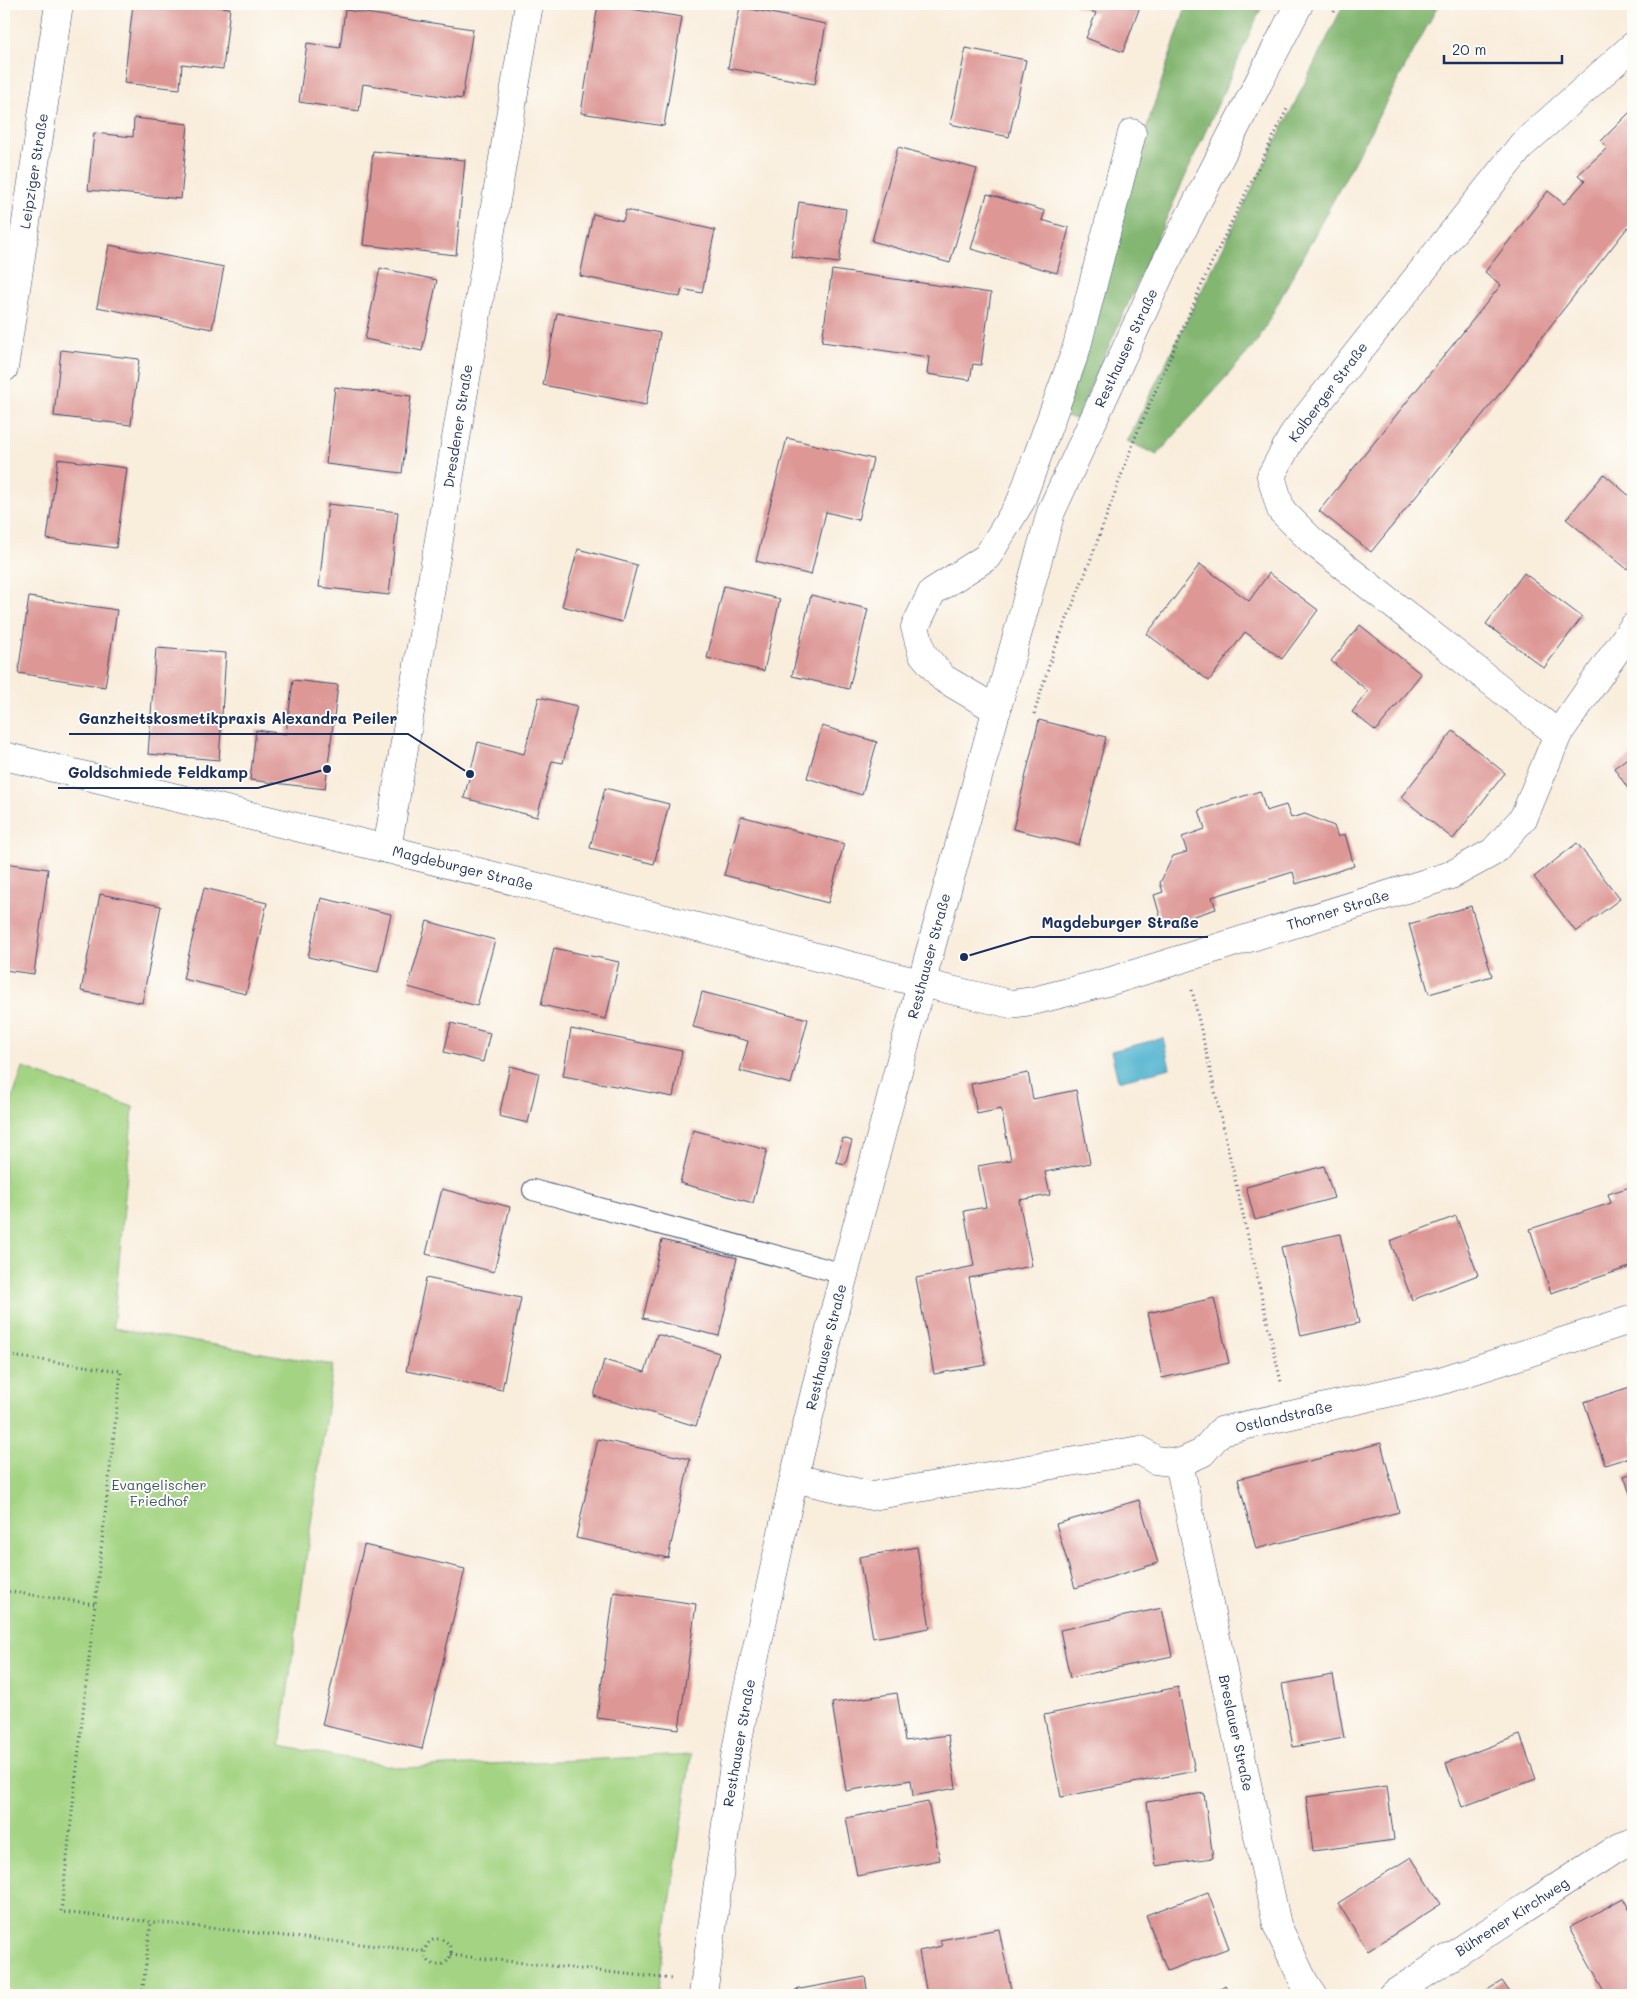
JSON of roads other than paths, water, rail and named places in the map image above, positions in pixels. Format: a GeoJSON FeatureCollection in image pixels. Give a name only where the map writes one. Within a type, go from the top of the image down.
{"type":"FeatureCollection","features":[{"type":"Feature","properties":{"kind":"street","name":"Leipziger Straße"},"geometry":{"type":"LineString","coordinates":[[4,368],[59,4]]}},
{"type":"Feature","properties":{"kind":"street","name":"Dresdener Straße"},"geometry":{"type":"LineString","coordinates":[[387,849],[529,4]]}},
{"type":"Feature","properties":{"kind":"street","name":"Resthauser Straße"},"geometry":{"type":"LineString","coordinates":[[703,1995],[736,1748],[794,1478],[844,1274],[921,984],[1051,512],[1163,268],[1299,4]]}},
{"type":"Feature","properties":{"kind":"street","name":"Kolberger Straße"},"geometry":{"type":"LineString","coordinates":[[1558,734],[1312,541],[1281,510],[1271,476],[1294,432],[1522,144],[1633,46]]}},
{"type":"Feature","properties":{"kind":"street"},"geometry":{"type":"LineString","coordinates":[[997,710],[943,678],[922,654],[915,627],[932,592],[988,557],[1021,502],[1076,350],[1132,133]]}},
{"type":"Feature","properties":{"kind":"street","name":"Thorner Straße"},"geometry":{"type":"LineString","coordinates":[[921,984],[1011,1004],[1033,1001],[1111,981],[1452,875],[1494,852],[1524,816],[1558,734],[1632,632]]}},
{"type":"Feature","properties":{"kind":"street","name":"Magdeburger Straße"},"geometry":{"type":"LineString","coordinates":[[4,756],[387,849],[921,984]]}},
{"type":"Feature","properties":{"kind":"street","name":"Ostlandstraße"},"geometry":{"type":"LineString","coordinates":[[1180,1463],[1202,1452],[1221,1431],[1440,1381],[1633,1319]]}},
{"type":"Feature","properties":{"kind":"street"},"geometry":{"type":"LineString","coordinates":[[794,1478],[872,1496],[1140,1450],[1155,1460],[1180,1463]]}},
{"type":"Feature","properties":{"kind":"street","name":"Breslauer Straße"},"geometry":{"type":"LineString","coordinates":[[1180,1463],[1277,1925],[1304,1982],[1313,1995]]}},
{"type":"Feature","properties":{"kind":"street","name":"Bührener Kirchweg"},"geometry":{"type":"LineString","coordinates":[[1392,1995],[1619,1847],[1633,1842]]}},
{"type":"Feature","properties":{"kind":"lane"},"geometry":{"type":"LineString","coordinates":[[533,1190],[844,1274]]}},
{"type":"Feature","properties":{"kind":"water"},"geometry":{"type":"Polygon","coordinates":[[[1163,1038],[1170,1068],[1118,1081],[1111,1051],[1163,1038]]]}},
{"type":"Feature","properties":{"kind":"place","name":"Goldschmiede Feldkamp"},"geometry":{"type":"Point","coordinates":[327,769]}},
{"type":"Feature","properties":{"kind":"place","name":"Ganzheitskosmetikpraxis Alexandra Peiler"},"geometry":{"type":"Point","coordinates":[470,774]}},
{"type":"Feature","properties":{"kind":"place","name":"Magdeburger Straße"},"geometry":{"type":"Point","coordinates":[964,957]}},
{"type":"Feature","properties":{"kind":"park label","name":"Evangelischer Friedhof"},"geometry":{"type":"Point","coordinates":[159,1494]}}]}
